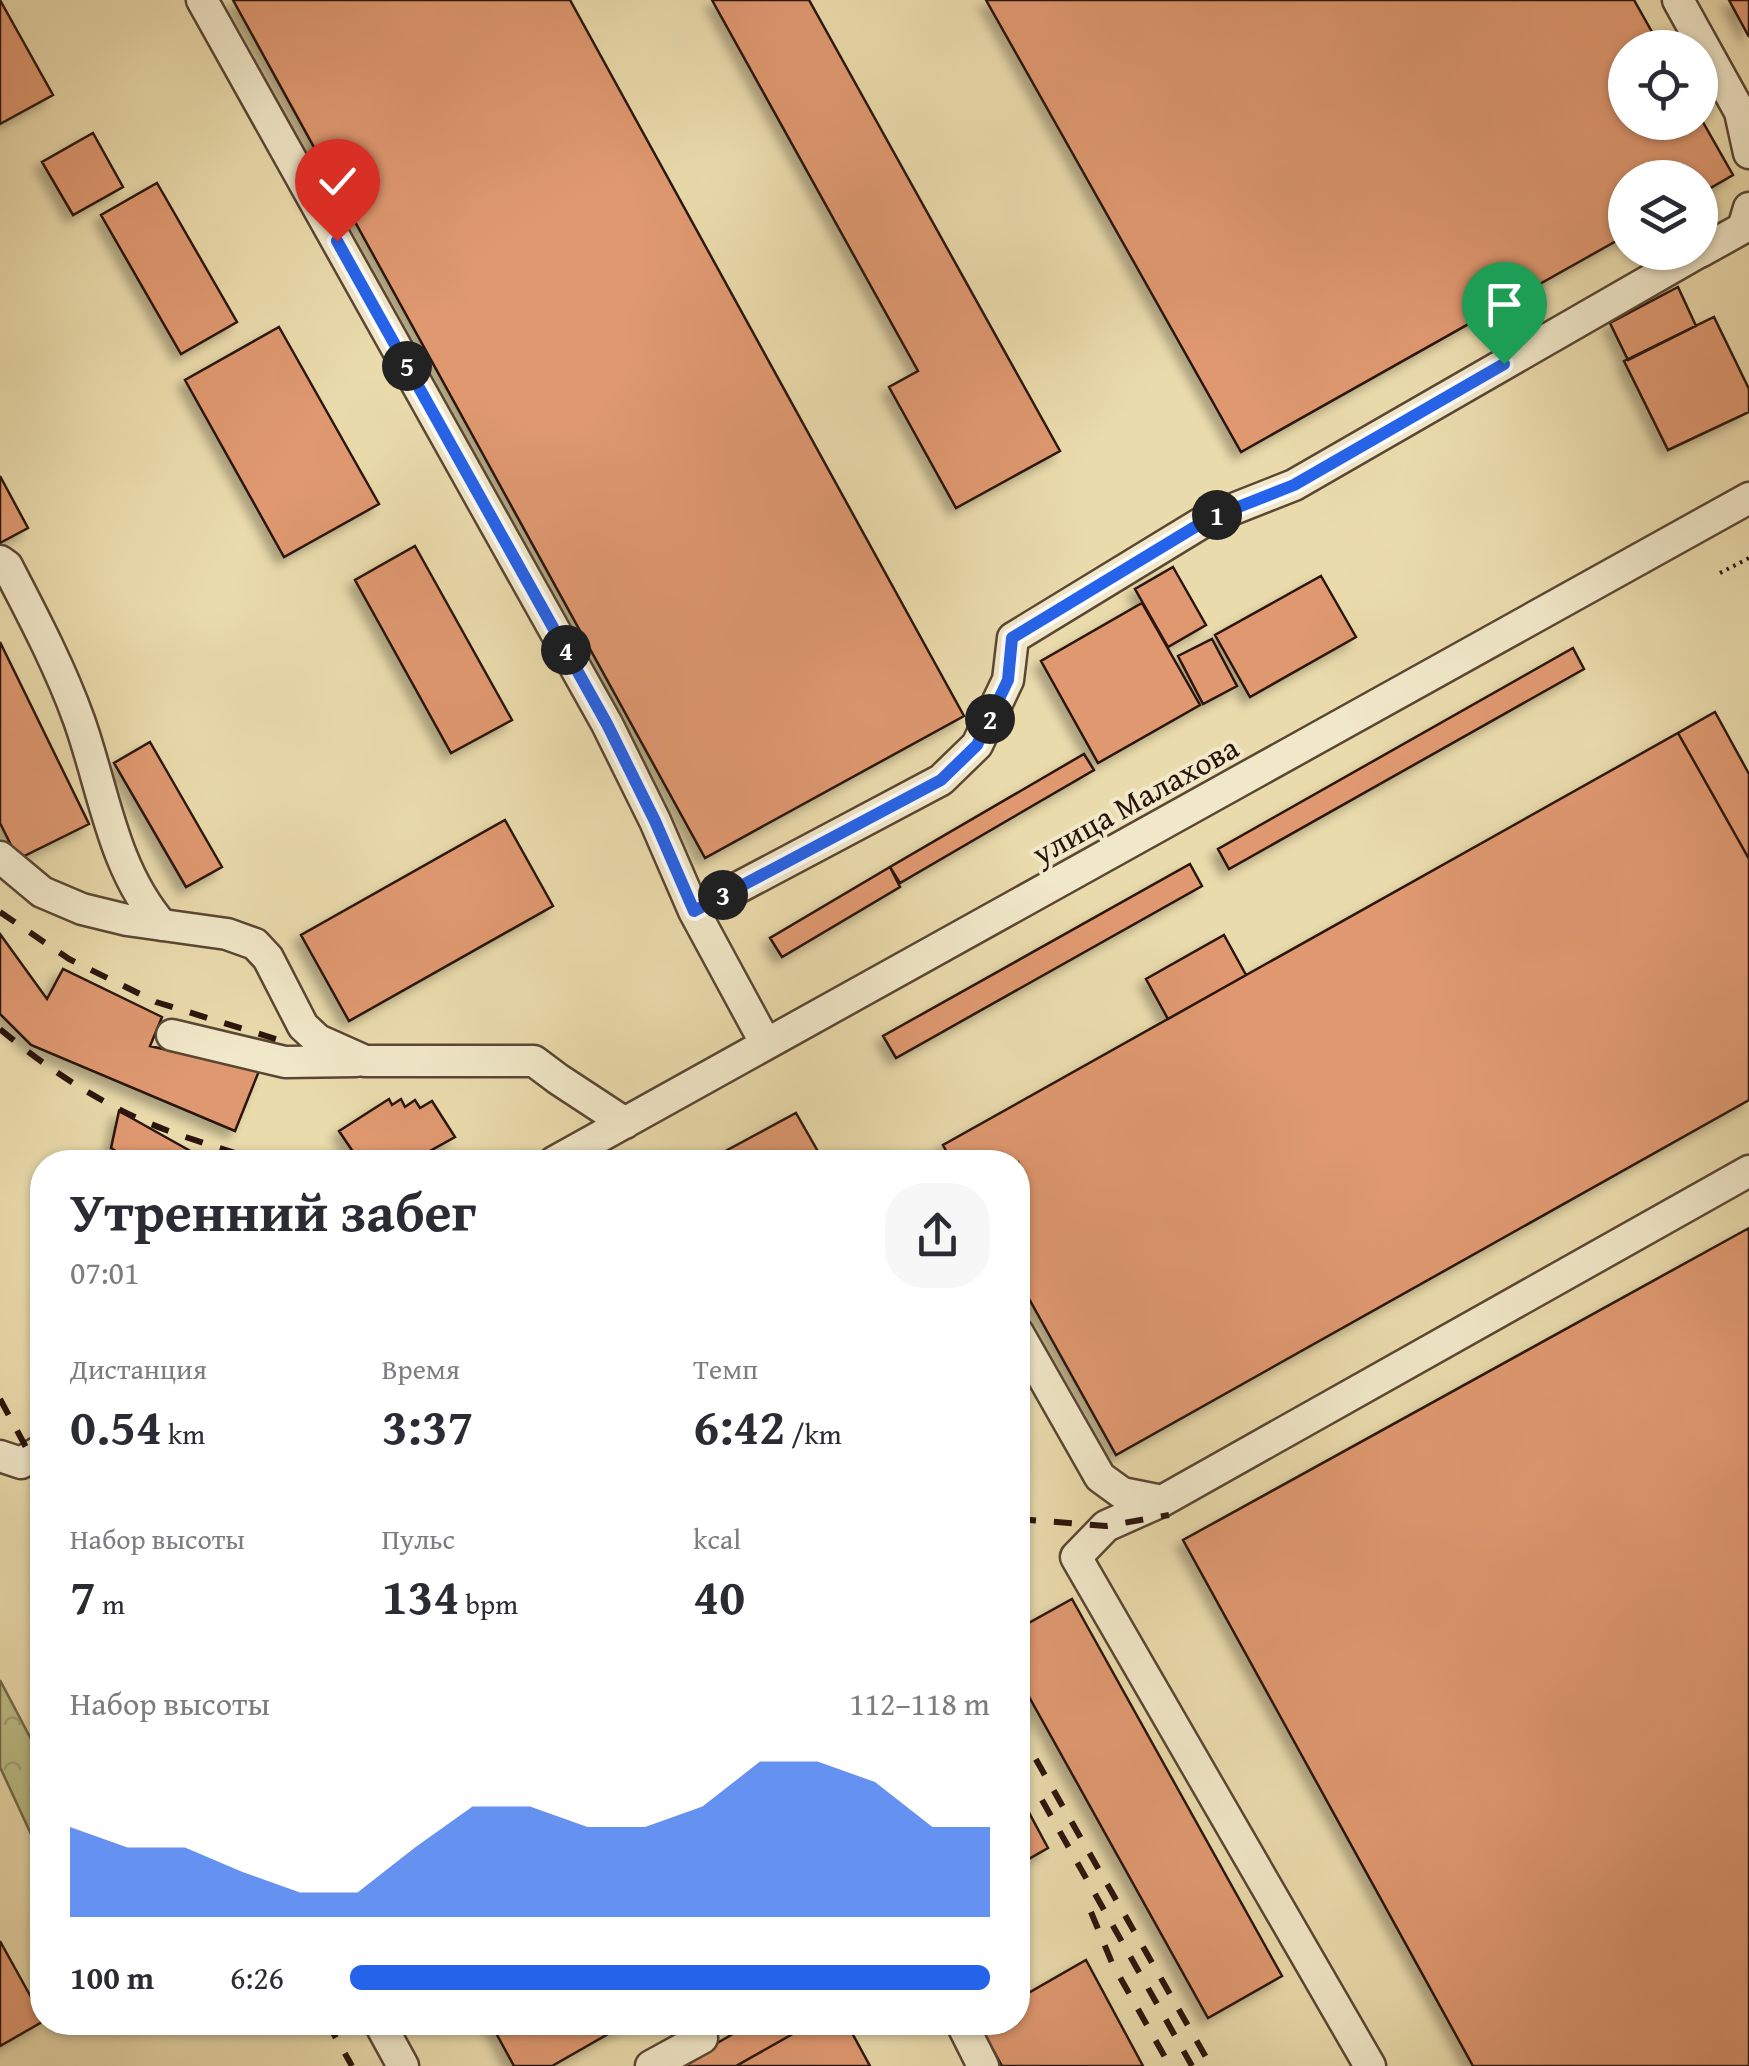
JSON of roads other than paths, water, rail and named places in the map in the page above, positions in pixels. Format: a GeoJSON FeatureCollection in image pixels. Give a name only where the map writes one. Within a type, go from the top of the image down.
{"type":"FeatureCollection","features":[{"type":"Feature","properties":{"kind":"street"},"geometry":{"type":"LineString","coordinates":[[202,0],[607,724],[694,911],[766,1044]]}},
{"type":"Feature","properties":{"kind":"street"},"geometry":{"type":"LineString","coordinates":[[1678,0],[1740,112],[1749,153]]}},
{"type":"Feature","properties":{"kind":"street"},"geometry":{"type":"LineString","coordinates":[[1718,242],[1742,228],[1749,208]]}},
{"type":"Feature","properties":{"kind":"street"},"geometry":{"type":"LineString","coordinates":[[694,911],[941,780],[977,745],[1008,680],[1012,638],[1208,519],[1294,485],[1669,270]]}},
{"type":"Feature","properties":{"kind":"street","name":"улица Малахова"},"geometry":{"type":"LineString","coordinates":[[576,1150],[1749,498]]}},
{"type":"Feature","properties":{"kind":"street"},"geometry":{"type":"LineString","coordinates":[[0,560],[40,628],[79,720],[124,866],[144,904],[162,925]]}},
{"type":"Feature","properties":{"kind":"street"},"geometry":{"type":"LineString","coordinates":[[0,857],[42,892],[82,909],[127,920],[227,934],[256,944],[268,958],[302,1026],[318,1040],[364,1062]]}},
{"type":"Feature","properties":{"kind":"street"},"geometry":{"type":"LineString","coordinates":[[172,1036],[285,1062],[534,1061],[625,1123]]}},
{"type":"Feature","properties":{"kind":"street"},"geometry":{"type":"LineString","coordinates":[[1370,2066],[1076,1557],[1106,1526],[1162,1501],[1749,1172]]}},
{"type":"Feature","properties":{"kind":"street"},"geometry":{"type":"LineString","coordinates":[[1030,1353],[1100,1477],[1122,1493],[1162,1501]]}},
{"type":"Feature","properties":{"kind":"street"},"geometry":{"type":"LineString","coordinates":[[0,1456],[21,1463],[30,1457]]}},
{"type":"Feature","properties":{"kind":"street"},"geometry":{"type":"LineString","coordinates":[[386,2035],[404,2066]]}},
{"type":"Feature","properties":{"kind":"street"},"geometry":{"type":"LineString","coordinates":[[967,2035],[984,2066]]}},
{"type":"Feature","properties":{"kind":"street"},"geometry":{"type":"LineString","coordinates":[[651,2066],[702,2038]]}},
{"type":"Feature","properties":{"kind":"railway"},"geometry":{"type":"LineString","coordinates":[[0,912],[69,959],[156,1002],[279,1040]]}},
{"type":"Feature","properties":{"kind":"railway"},"geometry":{"type":"LineString","coordinates":[[0,1029],[100,1099],[166,1130],[226,1150]]}},
{"type":"Feature","properties":{"kind":"railway"},"geometry":{"type":"LineString","coordinates":[[0,1399],[30,1455]]}},
{"type":"Feature","properties":{"kind":"railway"},"geometry":{"type":"LineString","coordinates":[[1030,1520],[1106,1526],[1169,1515]]}},
{"type":"Feature","properties":{"kind":"railway"},"geometry":{"type":"LineString","coordinates":[[1030,1749],[1211,2066]]}},
{"type":"Feature","properties":{"kind":"railway"},"geometry":{"type":"LineString","coordinates":[[1042,1800],[1192,2066]]}},
{"type":"Feature","properties":{"kind":"railway"},"geometry":{"type":"LineString","coordinates":[[1091,1912],[1112,1963],[1170,2066]]}},
{"type":"Feature","properties":{"kind":"railway"},"geometry":{"type":"LineString","coordinates":[[334,2035],[352,2066]]}}]}
